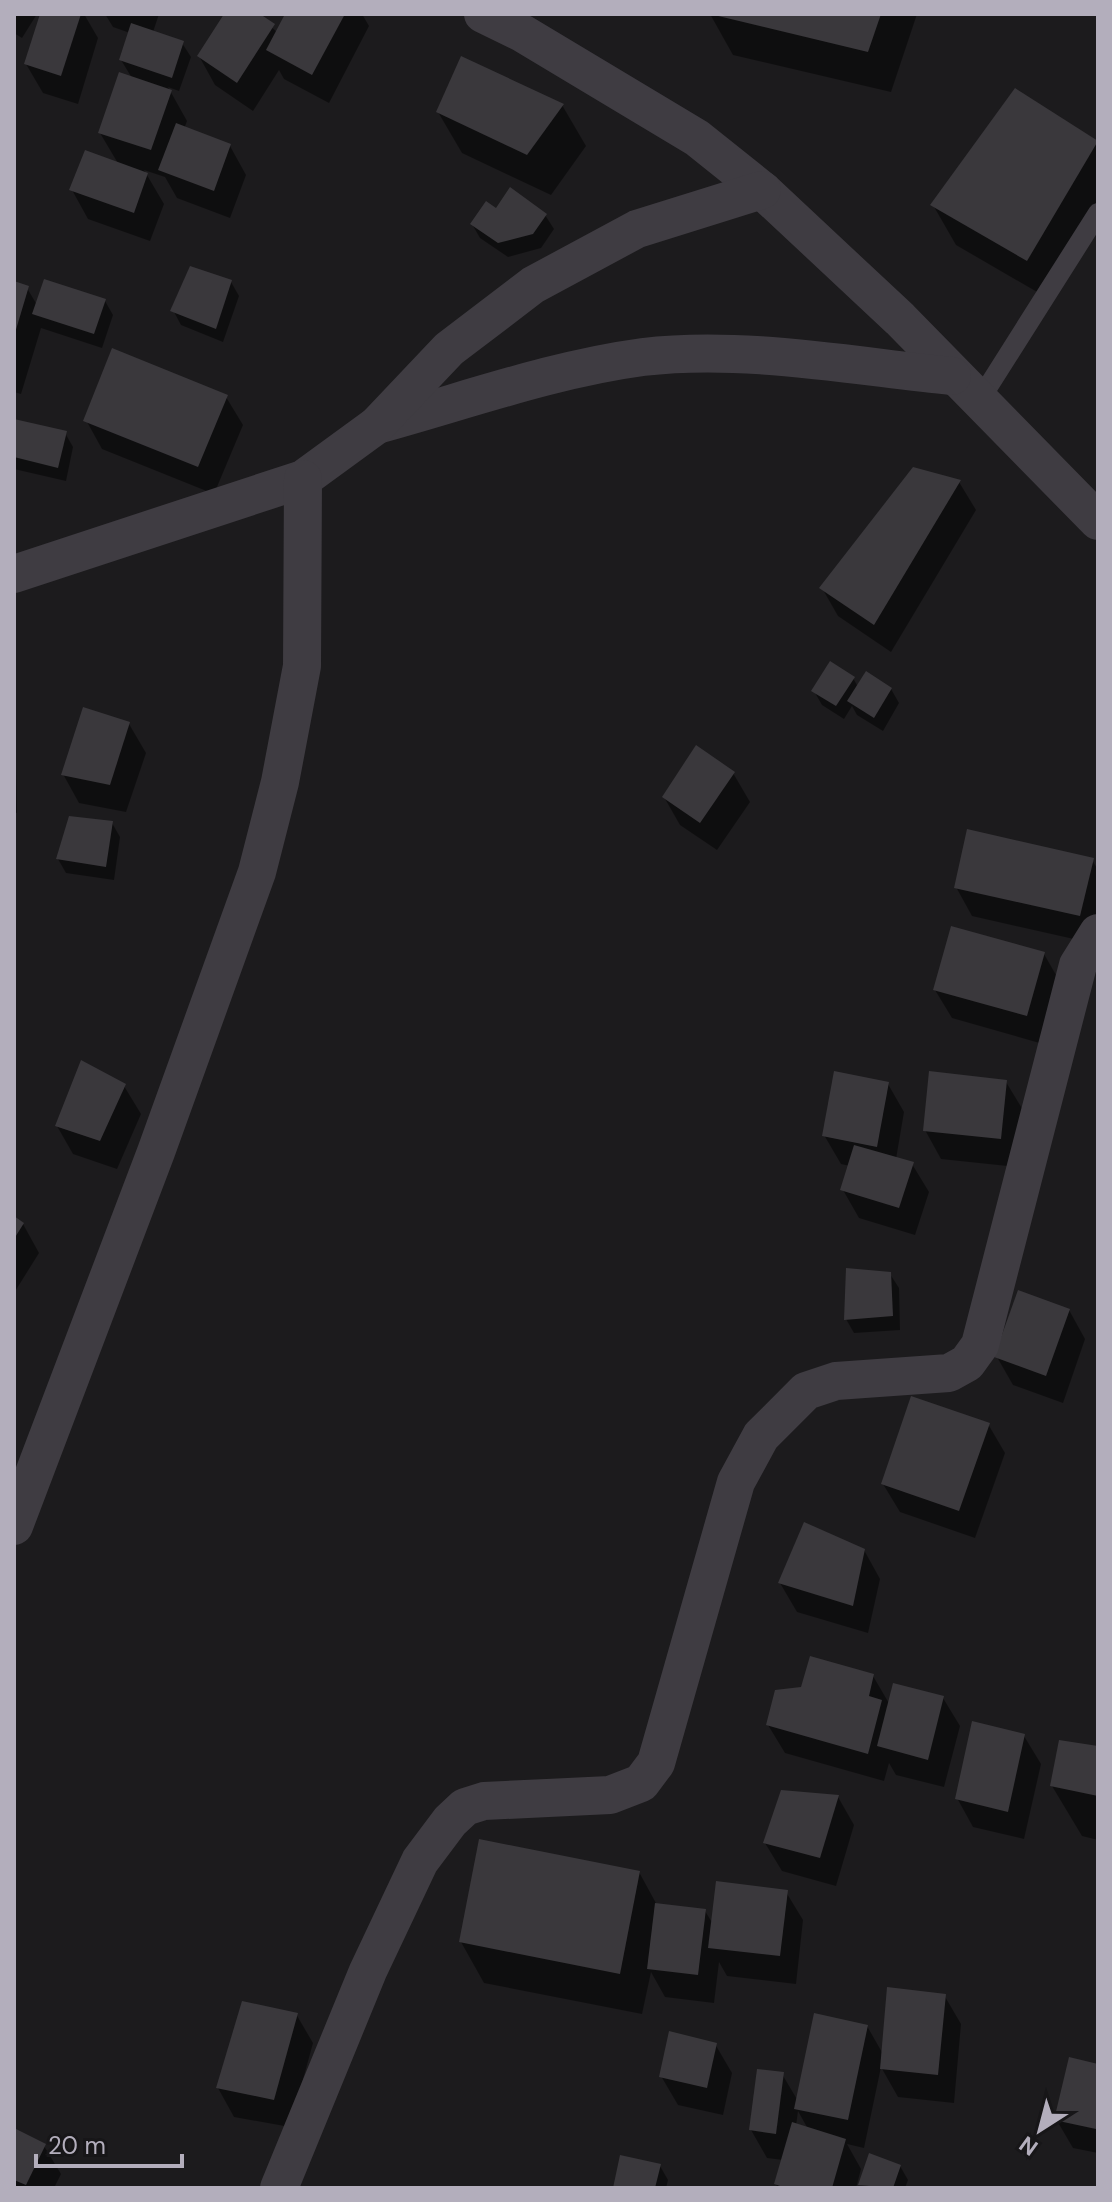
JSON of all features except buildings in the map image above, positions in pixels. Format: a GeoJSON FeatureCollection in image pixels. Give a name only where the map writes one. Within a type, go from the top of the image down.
{"type":"FeatureCollection","features":[{"type":"Feature","properties":{"kind":"street"},"geometry":{"type":"LineString","coordinates":[[483,14],[522,33],[697,138],[762,190],[900,319],[1098,521]]}},
{"type":"Feature","properties":{"kind":"street"},"geometry":{"type":"LineString","coordinates":[[14,574],[48,559],[303,479],[377,425],[449,349],[533,285],[637,229],[762,190]]}},
{"type":"Feature","properties":{"kind":"street"},"geometry":{"type":"LineString","coordinates":[[377,425],[584,367],[644,357],[701,353],[966,389]]}},
{"type":"Feature","properties":{"kind":"street"},"geometry":{"type":"LineString","coordinates":[[14,1526],[129,1225],[257,872],[280,782],[302,666],[303,479]]}},
{"type":"Feature","properties":{"kind":"street"},"geometry":{"type":"LineString","coordinates":[[279,2188],[368,1971],[420,1861],[450,1821],[465,1807],[484,1801],[610,1795],[641,1783],[656,1763],[736,1482],[761,1436],[806,1391],[836,1381],[949,1373],[967,1363],[980,1345],[1078,965],[1098,933]]}},
{"type":"Feature","properties":{"kind":"lane"},"geometry":{"type":"LineString","coordinates":[[966,389],[1098,213]]}}]}
